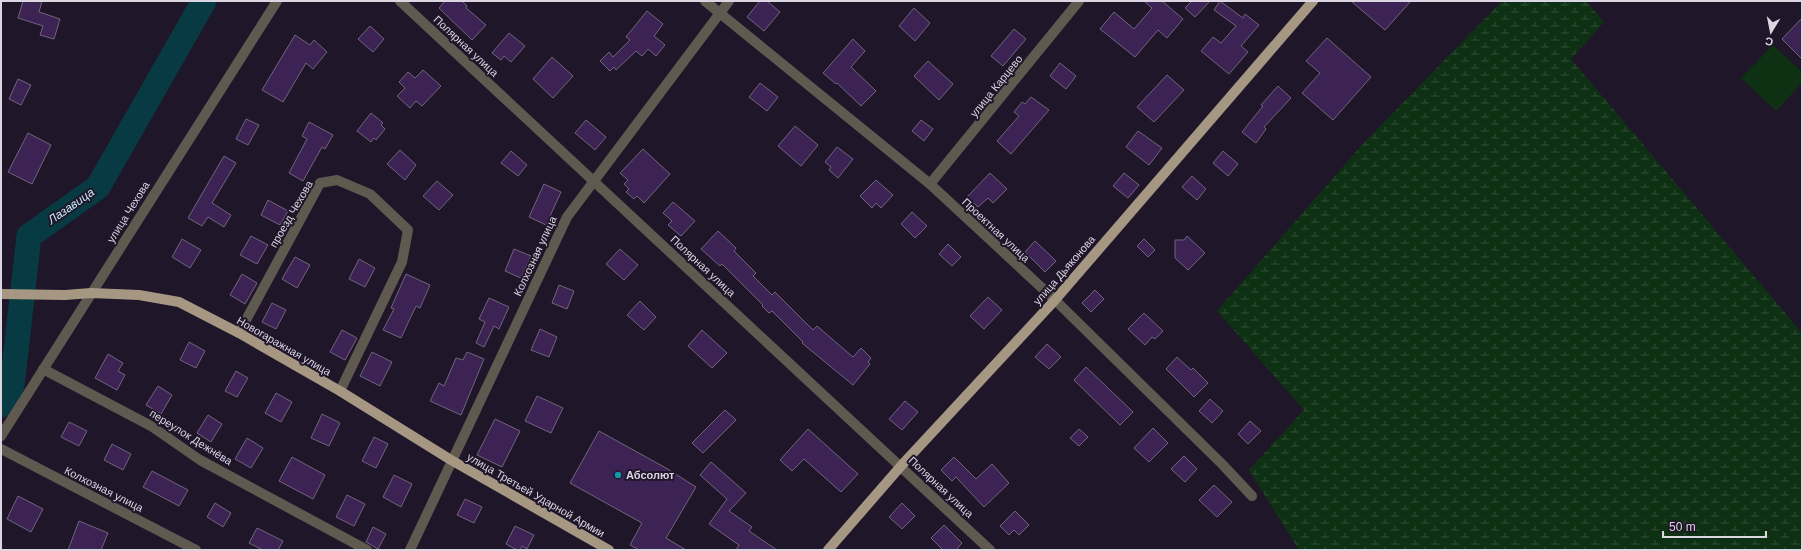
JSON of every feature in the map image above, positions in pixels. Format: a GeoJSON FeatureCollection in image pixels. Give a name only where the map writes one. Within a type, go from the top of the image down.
{"type":"FeatureCollection","features":[{"type":"Feature","properties":{"kind":"main road","name":"улица Дьяконова"},"geometry":{"type":"LineString","coordinates":[[828,550],[901,466],[1055,300],[1313,1]]}},
{"type":"Feature","properties":{"kind":"main road","name":"Новогаражная улица"},"geometry":{"type":"LineString","coordinates":[[1,294],[65,295],[91,293],[139,295],[179,302],[239,333],[340,391],[451,460]]}},
{"type":"Feature","properties":{"kind":"main road","name":"улица Третьей Ударной Армии"},"geometry":{"type":"LineString","coordinates":[[451,460],[609,550]]}},
{"type":"Feature","properties":{"kind":"street","name":"улица Чехова"},"geometry":{"type":"LineString","coordinates":[[1,436],[277,1]]}},
{"type":"Feature","properties":{"kind":"street","name":"Полярная улица"},"geometry":{"type":"LineString","coordinates":[[400,1],[990,550]]}},
{"type":"Feature","properties":{"kind":"street","name":"Проектная улица"},"geometry":{"type":"LineString","coordinates":[[705,1],[930,184],[1055,300],[1222,464],[1252,496]]}},
{"type":"Feature","properties":{"kind":"street","name":"Колхозная улица"},"geometry":{"type":"LineString","coordinates":[[410,550],[451,460],[567,217],[729,1]]}},
{"type":"Feature","properties":{"kind":"street","name":"улица Карцево"},"geometry":{"type":"LineString","coordinates":[[930,184],[1079,1]]}},
{"type":"Feature","properties":{"kind":"street","name":"проезд Чехова"},"geometry":{"type":"LineString","coordinates":[[239,333],[320,183],[337,180],[370,194],[408,230],[402,262],[340,391]]}},
{"type":"Feature","properties":{"kind":"street","name":"переулок Дежнёва"},"geometry":{"type":"LineString","coordinates":[[43,369],[151,426],[200,460],[367,550]]}},
{"type":"Feature","properties":{"kind":"street","name":"Колхозная улица"},"geometry":{"type":"LineString","coordinates":[[1,449],[196,550]]}},
{"type":"Feature","properties":{"kind":"green space"},"geometry":{"type":"Polygon","coordinates":[[[1502,1],[1586,1],[1604,22],[1571,59],[1802,333],[1802,550],[1299,550],[1249,470],[1304,410],[1217,311],[1361,146],[1502,1]]]}},
{"type":"Feature","properties":{"kind":"green space"},"geometry":{"type":"Polygon","coordinates":[[[1773,45],[1802,72],[1802,83],[1776,111],[1741,78],[1773,45]]]}},
{"type":"Feature","properties":{"kind":"building"},"geometry":{"type":"Polygon","coordinates":[[[23,1],[42,1],[39,12],[60,19],[54,39],[40,35],[43,26],[18,18],[23,1]]]}},
{"type":"Feature","properties":{"kind":"building"},"geometry":{"type":"Polygon","coordinates":[[[445,1],[462,1],[467,6],[466,8],[486,25],[472,40],[439,8],[445,1]]]}},
{"type":"Feature","properties":{"kind":"building"},"geometry":{"type":"Polygon","coordinates":[[[760,1],[767,1],[780,12],[764,31],[747,17],[760,1]]]}},
{"type":"Feature","properties":{"kind":"building"},"geometry":{"type":"Polygon","coordinates":[[[1144,1],[1162,1],[1183,19],[1167,38],[1158,30],[1135,57],[1100,29],[1114,12],[1134,29],[1152,8],[1144,1]]]}},
{"type":"Feature","properties":{"kind":"building"},"geometry":{"type":"Polygon","coordinates":[[[1192,1],[1210,1],[1195,17],[1185,8],[1192,1]]]}},
{"type":"Feature","properties":{"kind":"building"},"geometry":{"type":"Polygon","coordinates":[[[1220,1],[1243,18],[1245,14],[1259,25],[1241,46],[1248,52],[1229,74],[1201,51],[1213,37],[1221,43],[1236,26],[1214,10],[1220,1]]]}},
{"type":"Feature","properties":{"kind":"building"},"geometry":{"type":"Polygon","coordinates":[[[1351,1],[1411,1],[1385,30],[1351,1]]]}},
{"type":"Feature","properties":{"kind":"building"},"geometry":{"type":"Polygon","coordinates":[[[914,8],[930,23],[915,41],[899,26],[914,8]]]}},
{"type":"Feature","properties":{"kind":"building"},"geometry":{"type":"Polygon","coordinates":[[[647,11],[663,24],[654,36],[665,45],[656,56],[648,49],[642,56],[636,51],[616,70],[614,67],[610,71],[600,61],[609,52],[613,57],[630,40],[626,37],[647,11]]]}},
{"type":"Feature","properties":{"kind":"building"},"geometry":{"type":"Polygon","coordinates":[[[1802,18],[1802,59],[1782,39],[1802,18]]]}},
{"type":"Feature","properties":{"kind":"building"},"geometry":{"type":"Polygon","coordinates":[[[370,26],[384,39],[373,52],[358,39],[370,26]]]}},
{"type":"Feature","properties":{"kind":"building"},"geometry":{"type":"Polygon","coordinates":[[[1014,29],[1026,39],[1003,66],[991,56],[1014,29]]]}},
{"type":"Feature","properties":{"kind":"building"},"geometry":{"type":"Polygon","coordinates":[[[509,33],[525,46],[511,62],[504,56],[501,60],[492,53],[509,33]]]}},
{"type":"Feature","properties":{"kind":"building"},"geometry":{"type":"Polygon","coordinates":[[[295,35],[310,45],[314,40],[327,52],[313,69],[306,63],[283,102],[262,90],[295,35]]]}},
{"type":"Feature","properties":{"kind":"building"},"geometry":{"type":"Polygon","coordinates":[[[1327,38],[1371,77],[1333,120],[1302,93],[1320,73],[1306,61],[1327,38]]]}},
{"type":"Feature","properties":{"kind":"building"},"geometry":{"type":"Polygon","coordinates":[[[853,39],[865,51],[851,67],[876,91],[861,106],[837,83],[836,84],[823,73],[853,39]]]}},
{"type":"Feature","properties":{"kind":"building"},"geometry":{"type":"Polygon","coordinates":[[[552,57],[573,76],[553,98],[533,79],[552,57]]]}},
{"type":"Feature","properties":{"kind":"building"},"geometry":{"type":"Polygon","coordinates":[[[928,61],[953,84],[939,100],[914,76],[928,61]]]}},
{"type":"Feature","properties":{"kind":"building"},"geometry":{"type":"Polygon","coordinates":[[[1060,63],[1076,76],[1066,89],[1050,76],[1060,63]]]}},
{"type":"Feature","properties":{"kind":"building"},"geometry":{"type":"Polygon","coordinates":[[[423,70],[441,86],[422,106],[416,101],[410,108],[397,96],[405,88],[399,82],[408,72],[415,78],[423,70]]]}},
{"type":"Feature","properties":{"kind":"building"},"geometry":{"type":"Polygon","coordinates":[[[1167,75],[1184,90],[1154,122],[1137,107],[1167,75]]]}},
{"type":"Feature","properties":{"kind":"building"},"geometry":{"type":"Polygon","coordinates":[[[18,79],[31,85],[21,105],[9,99],[18,79]]]}},
{"type":"Feature","properties":{"kind":"building"},"geometry":{"type":"Polygon","coordinates":[[[760,83],[778,97],[767,111],[749,97],[760,83]]]}},
{"type":"Feature","properties":{"kind":"building"},"geometry":{"type":"Polygon","coordinates":[[[1278,86],[1291,98],[1264,127],[1266,129],[1256,143],[1242,132],[1263,106],[1261,105],[1278,86]]]}},
{"type":"Feature","properties":{"kind":"building"},"geometry":{"type":"Polygon","coordinates":[[[1031,97],[1049,110],[1011,154],[997,141],[1019,116],[1014,112],[1022,102],[1025,104],[1031,97]]]}},
{"type":"Feature","properties":{"kind":"building"},"geometry":{"type":"Polygon","coordinates":[[[371,113],[383,123],[381,125],[385,129],[376,140],[374,138],[371,142],[357,131],[371,113]]]}},
{"type":"Feature","properties":{"kind":"building"},"geometry":{"type":"Polygon","coordinates":[[[246,119],[259,125],[248,145],[236,139],[246,119]]]}},
{"type":"Feature","properties":{"kind":"building"},"geometry":{"type":"Polygon","coordinates":[[[586,120],[606,137],[595,150],[575,133],[586,120]]]}},
{"type":"Feature","properties":{"kind":"building"},"geometry":{"type":"Polygon","coordinates":[[[921,120],[933,129],[924,141],[912,131],[921,120]]]}},
{"type":"Feature","properties":{"kind":"building"},"geometry":{"type":"Polygon","coordinates":[[[309,122],[333,135],[325,149],[322,147],[303,181],[289,173],[307,139],[302,136],[309,122]]]}},
{"type":"Feature","properties":{"kind":"building"},"geometry":{"type":"Polygon","coordinates":[[[795,126],[818,145],[801,166],[778,146],[795,126]]]}},
{"type":"Feature","properties":{"kind":"building"},"geometry":{"type":"Polygon","coordinates":[[[1138,131],[1162,148],[1149,165],[1126,147],[1138,131]]]}},
{"type":"Feature","properties":{"kind":"building"},"geometry":{"type":"Polygon","coordinates":[[[28,133],[51,145],[32,184],[8,172],[28,133]]]}},
{"type":"Feature","properties":{"kind":"building"},"geometry":{"type":"Polygon","coordinates":[[[837,147],[853,159],[838,178],[829,170],[831,167],[825,162],[837,147]]]}},
{"type":"Feature","properties":{"kind":"building"},"geometry":{"type":"Polygon","coordinates":[[[643,149],[670,174],[644,203],[637,196],[634,199],[626,192],[629,189],[624,184],[628,180],[620,173],[643,149]]]}},
{"type":"Feature","properties":{"kind":"building"},"geometry":{"type":"Polygon","coordinates":[[[400,150],[416,165],[405,180],[387,164],[400,150]]]}},
{"type":"Feature","properties":{"kind":"building"},"geometry":{"type":"Polygon","coordinates":[[[511,151],[527,165],[518,176],[501,163],[511,151]]]}},
{"type":"Feature","properties":{"kind":"building"},"geometry":{"type":"Polygon","coordinates":[[[1223,151],[1238,164],[1228,176],[1213,163],[1223,151]]]}},
{"type":"Feature","properties":{"kind":"building"},"geometry":{"type":"Polygon","coordinates":[[[224,156],[236,163],[212,203],[231,215],[224,227],[208,217],[202,226],[188,218],[224,156]]]}},
{"type":"Feature","properties":{"kind":"building"},"geometry":{"type":"Polygon","coordinates":[[[990,173],[1007,189],[993,203],[988,198],[978,207],[967,197],[990,173]]]}},
{"type":"Feature","properties":{"kind":"building"},"geometry":{"type":"Polygon","coordinates":[[[1124,173],[1139,185],[1128,198],[1113,186],[1124,173]]]}},
{"type":"Feature","properties":{"kind":"building"},"geometry":{"type":"Polygon","coordinates":[[[1192,176],[1206,189],[1197,200],[1182,187],[1192,176]]]}},
{"type":"Feature","properties":{"kind":"building"},"geometry":{"type":"Polygon","coordinates":[[[876,180],[893,195],[881,208],[876,203],[872,208],[860,196],[876,180]]]}},
{"type":"Feature","properties":{"kind":"building"},"geometry":{"type":"Polygon","coordinates":[[[437,181],[453,195],[439,210],[423,196],[437,181]]]}},
{"type":"Feature","properties":{"kind":"building"},"geometry":{"type":"Polygon","coordinates":[[[544,184],[561,192],[546,225],[529,217],[544,184]]]}},
{"type":"Feature","properties":{"kind":"building"},"geometry":{"type":"Polygon","coordinates":[[[268,200],[288,211],[280,225],[261,215],[268,200]]]}},
{"type":"Feature","properties":{"kind":"building"},"geometry":{"type":"Polygon","coordinates":[[[673,202],[695,221],[681,236],[668,225],[672,221],[663,213],[673,202]]]}},
{"type":"Feature","properties":{"kind":"building"},"geometry":{"type":"Polygon","coordinates":[[[912,212],[927,226],[915,238],[901,224],[912,212]]]}},
{"type":"Feature","properties":{"kind":"building"},"geometry":{"type":"Polygon","coordinates":[[[718,231],[736,248],[734,251],[756,273],[753,276],[772,295],[775,292],[813,330],[817,326],[853,357],[861,348],[871,358],[868,362],[870,364],[853,385],[802,343],[803,342],[772,311],[769,313],[762,306],[763,305],[722,264],[720,266],[701,249],[718,231]]]}},
{"type":"Feature","properties":{"kind":"building"},"geometry":{"type":"Polygon","coordinates":[[[251,236],[268,245],[257,264],[240,255],[251,236]]]}},
{"type":"Feature","properties":{"kind":"building"},"geometry":{"type":"Polygon","coordinates":[[[1187,236],[1205,253],[1188,270],[1175,258],[1175,240],[1184,240],[1187,236]]]}},
{"type":"Feature","properties":{"kind":"building"},"geometry":{"type":"Polygon","coordinates":[[[182,239],[201,250],[190,268],[172,257],[182,239]]]}},
{"type":"Feature","properties":{"kind":"building"},"geometry":{"type":"Polygon","coordinates":[[[1144,239],[1155,250],[1148,257],[1137,246],[1144,239]]]}},
{"type":"Feature","properties":{"kind":"building"},"geometry":{"type":"Polygon","coordinates":[[[1035,241],[1056,261],[1045,272],[1025,252],[1035,241]]]}},
{"type":"Feature","properties":{"kind":"building"},"geometry":{"type":"Polygon","coordinates":[[[948,244],[961,257],[952,266],[939,254],[948,244]]]}},
{"type":"Feature","properties":{"kind":"building"},"geometry":{"type":"Polygon","coordinates":[[[514,249],[531,256],[521,278],[505,271],[514,249]]]}},
{"type":"Feature","properties":{"kind":"building"},"geometry":{"type":"Polygon","coordinates":[[[620,249],[638,265],[624,280],[606,264],[620,249]]]}},
{"type":"Feature","properties":{"kind":"building"},"geometry":{"type":"Polygon","coordinates":[[[295,257],[310,265],[297,288],[282,279],[295,257]]]}},
{"type":"Feature","properties":{"kind":"building"},"geometry":{"type":"Polygon","coordinates":[[[359,259],[375,268],[365,287],[349,279],[359,259]]]}},
{"type":"Feature","properties":{"kind":"building"},"geometry":{"type":"Polygon","coordinates":[[[242,274],[257,283],[245,304],[230,295],[242,274]]]}},
{"type":"Feature","properties":{"kind":"building"},"geometry":{"type":"Polygon","coordinates":[[[406,274],[430,285],[420,308],[416,306],[401,338],[383,330],[394,309],[391,308],[406,274]]]}},
{"type":"Feature","properties":{"kind":"building"},"geometry":{"type":"Polygon","coordinates":[[[559,285],[574,291],[567,309],[552,303],[559,285]]]}},
{"type":"Feature","properties":{"kind":"building"},"geometry":{"type":"Polygon","coordinates":[[[1095,290],[1104,299],[1091,312],[1082,303],[1095,290]]]}},
{"type":"Feature","properties":{"kind":"building"},"geometry":{"type":"Polygon","coordinates":[[[988,297],[1002,310],[984,329],[970,316],[988,297]]]}},
{"type":"Feature","properties":{"kind":"building"},"geometry":{"type":"Polygon","coordinates":[[[489,298],[509,307],[499,329],[494,326],[484,347],[476,343],[485,322],[479,319],[489,298]]]}},
{"type":"Feature","properties":{"kind":"building"},"geometry":{"type":"Polygon","coordinates":[[[640,301],[656,317],[644,330],[627,315],[640,301]]]}},
{"type":"Feature","properties":{"kind":"building"},"geometry":{"type":"Polygon","coordinates":[[[272,303],[286,310],[276,329],[262,322],[272,303]]]}},
{"type":"Feature","properties":{"kind":"building"},"geometry":{"type":"Polygon","coordinates":[[[1144,313],[1163,331],[1155,339],[1152,337],[1145,345],[1128,329],[1144,313]]]}},
{"type":"Feature","properties":{"kind":"building"},"geometry":{"type":"Polygon","coordinates":[[[540,329],[557,337],[549,357],[531,350],[540,329]]]}},
{"type":"Feature","properties":{"kind":"building"},"geometry":{"type":"Polygon","coordinates":[[[342,330],[357,338],[345,360],[330,352],[342,330]]]}},
{"type":"Feature","properties":{"kind":"building"},"geometry":{"type":"Polygon","coordinates":[[[702,330],[727,353],[712,368],[688,346],[702,330]]]}},
{"type":"Feature","properties":{"kind":"building"},"geometry":{"type":"Polygon","coordinates":[[[189,342],[205,351],[196,368],[180,360],[189,342]]]}},
{"type":"Feature","properties":{"kind":"building"},"geometry":{"type":"Polygon","coordinates":[[[1047,344],[1061,357],[1049,369],[1035,357],[1047,344]]]}},
{"type":"Feature","properties":{"kind":"building"},"geometry":{"type":"Polygon","coordinates":[[[372,352],[392,362],[380,386],[360,376],[372,352]]]}},
{"type":"Feature","properties":{"kind":"building"},"geometry":{"type":"Polygon","coordinates":[[[467,352],[484,359],[461,415],[430,401],[439,383],[444,386],[456,358],[463,360],[467,352]]]}},
{"type":"Feature","properties":{"kind":"building"},"geometry":{"type":"Polygon","coordinates":[[[108,354],[123,363],[118,371],[125,375],[117,390],[95,378],[108,354]]]}},
{"type":"Feature","properties":{"kind":"building"},"geometry":{"type":"Polygon","coordinates":[[[1177,357],[1191,370],[1193,368],[1208,383],[1194,397],[1166,369],[1177,357]]]}},
{"type":"Feature","properties":{"kind":"building"},"geometry":{"type":"Polygon","coordinates":[[[1086,367],[1133,412],[1120,425],[1074,380],[1086,367]]]}},
{"type":"Feature","properties":{"kind":"building"},"geometry":{"type":"Polygon","coordinates":[[[236,371],[248,378],[237,397],[225,391],[236,371]]]}},
{"type":"Feature","properties":{"kind":"building"},"geometry":{"type":"Polygon","coordinates":[[[158,386],[172,395],[161,414],[146,405],[158,386]]]}},
{"type":"Feature","properties":{"kind":"building"},"geometry":{"type":"Polygon","coordinates":[[[276,393],[292,402],[281,422],[265,413],[276,393]]]}},
{"type":"Feature","properties":{"kind":"building"},"geometry":{"type":"Polygon","coordinates":[[[537,396],[563,408],[551,433],[525,421],[537,396]]]}},
{"type":"Feature","properties":{"kind":"building"},"geometry":{"type":"Polygon","coordinates":[[[1210,399],[1223,411],[1212,423],[1199,411],[1210,399]]]}},
{"type":"Feature","properties":{"kind":"building"},"geometry":{"type":"Polygon","coordinates":[[[905,401],[918,412],[902,430],[889,419],[905,401]]]}},
{"type":"Feature","properties":{"kind":"building"},"geometry":{"type":"Polygon","coordinates":[[[725,410],[736,420],[703,453],[692,443],[725,410]]]}},
{"type":"Feature","properties":{"kind":"building"},"geometry":{"type":"Polygon","coordinates":[[[322,414],[340,423],[329,446],[311,438],[322,414]]]}},
{"type":"Feature","properties":{"kind":"building"},"geometry":{"type":"Polygon","coordinates":[[[208,415],[222,424],[211,442],[197,433],[208,415]]]}},
{"type":"Feature","properties":{"kind":"building"},"geometry":{"type":"Polygon","coordinates":[[[495,419],[520,431],[502,467],[477,455],[495,419]]]}},
{"type":"Feature","properties":{"kind":"building"},"geometry":{"type":"Polygon","coordinates":[[[1250,421],[1261,431],[1248,444],[1238,434],[1250,421]]]}},
{"type":"Feature","properties":{"kind":"building"},"geometry":{"type":"Polygon","coordinates":[[[69,422],[87,431],[79,446],[61,437],[69,422]]]}},
{"type":"Feature","properties":{"kind":"building"},"geometry":{"type":"Polygon","coordinates":[[[1153,428],[1168,443],[1149,462],[1134,448],[1153,428]]]}},
{"type":"Feature","properties":{"kind":"building"},"geometry":{"type":"Polygon","coordinates":[[[808,429],[858,474],[841,492],[804,459],[792,471],[780,460],[808,429]]]}},
{"type":"Feature","properties":{"kind":"building"},"geometry":{"type":"Polygon","coordinates":[[[1079,429],[1088,437],[1079,446],[1070,438],[1079,429]]]}},
{"type":"Feature","properties":{"kind":"building","name":"Абсолют"},"geometry":{"type":"Polygon","coordinates":[[[599,431],[666,468],[696,487],[666,538],[686,550],[639,550],[630,545],[642,523],[570,483],[599,431]]]}},
{"type":"Feature","properties":{"kind":"building"},"geometry":{"type":"Polygon","coordinates":[[[374,437],[388,444],[376,468],[362,461],[374,437]]]}},
{"type":"Feature","properties":{"kind":"building"},"geometry":{"type":"Polygon","coordinates":[[[247,438],[263,448],[251,468],[235,459],[247,438]]]}},
{"type":"Feature","properties":{"kind":"building"},"geometry":{"type":"Polygon","coordinates":[[[112,444],[131,454],[123,470],[104,460],[112,444]]]}},
{"type":"Feature","properties":{"kind":"building"},"geometry":{"type":"Polygon","coordinates":[[[1184,456],[1197,469],[1185,482],[1171,469],[1184,456]]]}},
{"type":"Feature","properties":{"kind":"building"},"geometry":{"type":"Polygon","coordinates":[[[292,457],[325,475],[313,499],[279,481],[292,457]]]}},
{"type":"Feature","properties":{"kind":"building"},"geometry":{"type":"Polygon","coordinates":[[[954,457],[976,479],[992,464],[1009,483],[984,507],[956,477],[952,481],[941,470],[954,457]]]}},
{"type":"Feature","properties":{"kind":"building"},"geometry":{"type":"Polygon","coordinates":[[[711,462],[746,493],[729,511],[752,527],[749,531],[777,550],[736,550],[739,545],[709,524],[727,499],[700,475],[711,462]]]}},
{"type":"Feature","properties":{"kind":"building"},"geometry":{"type":"Polygon","coordinates":[[[152,471],[188,490],[179,506],[143,487],[152,471]]]}},
{"type":"Feature","properties":{"kind":"building"},"geometry":{"type":"Polygon","coordinates":[[[394,475],[412,484],[401,507],[383,497],[394,475]]]}},
{"type":"Feature","properties":{"kind":"building"},"geometry":{"type":"Polygon","coordinates":[[[1214,485],[1232,502],[1217,517],[1199,500],[1214,485]]]}},
{"type":"Feature","properties":{"kind":"building"},"geometry":{"type":"Polygon","coordinates":[[[347,495],[365,504],[354,526],[336,517],[347,495]]]}},
{"type":"Feature","properties":{"kind":"building"},"geometry":{"type":"Polygon","coordinates":[[[18,496],[43,509],[31,532],[7,519],[18,496]]]}},
{"type":"Feature","properties":{"kind":"building"},"geometry":{"type":"Polygon","coordinates":[[[465,499],[482,507],[474,523],[457,515],[465,499]]]}},
{"type":"Feature","properties":{"kind":"building"},"geometry":{"type":"Polygon","coordinates":[[[215,503],[231,513],[223,527],[207,517],[215,503]]]}},
{"type":"Feature","properties":{"kind":"building"},"geometry":{"type":"Polygon","coordinates":[[[902,503],[915,516],[902,529],[889,517],[902,503]]]}},
{"type":"Feature","properties":{"kind":"building"},"geometry":{"type":"Polygon","coordinates":[[[1015,511],[1029,525],[1019,535],[1014,530],[1009,535],[1000,526],[1015,511]]]}},
{"type":"Feature","properties":{"kind":"building"},"geometry":{"type":"Polygon","coordinates":[[[79,521],[108,533],[101,550],[68,550],[79,521]]]}},
{"type":"Feature","properties":{"kind":"building"},"geometry":{"type":"Polygon","coordinates":[[[944,525],[962,543],[956,550],[943,550],[931,538],[944,525]]]}},
{"type":"Feature","properties":{"kind":"building"},"geometry":{"type":"Polygon","coordinates":[[[515,526],[534,535],[527,549],[522,546],[520,550],[517,550],[506,544],[515,526]]]}},
{"type":"Feature","properties":{"kind":"building"},"geometry":{"type":"Polygon","coordinates":[[[373,527],[386,534],[378,549],[366,542],[373,527]]]}},
{"type":"Feature","properties":{"kind":"building"},"geometry":{"type":"Polygon","coordinates":[[[257,528],[283,541],[278,550],[263,550],[249,543],[257,528]]]}},
{"type":"Feature","properties":{"kind":"waterway","name":"Лазавица"},"geometry":{"type":"LineString","coordinates":[[1,405],[12,386],[29,236],[98,187],[204,1]]}},
{"type":"Feature","properties":{"kind":"place","name":"Абсолют"},"geometry":{"type":"Point","coordinates":[618,475]}}]}
